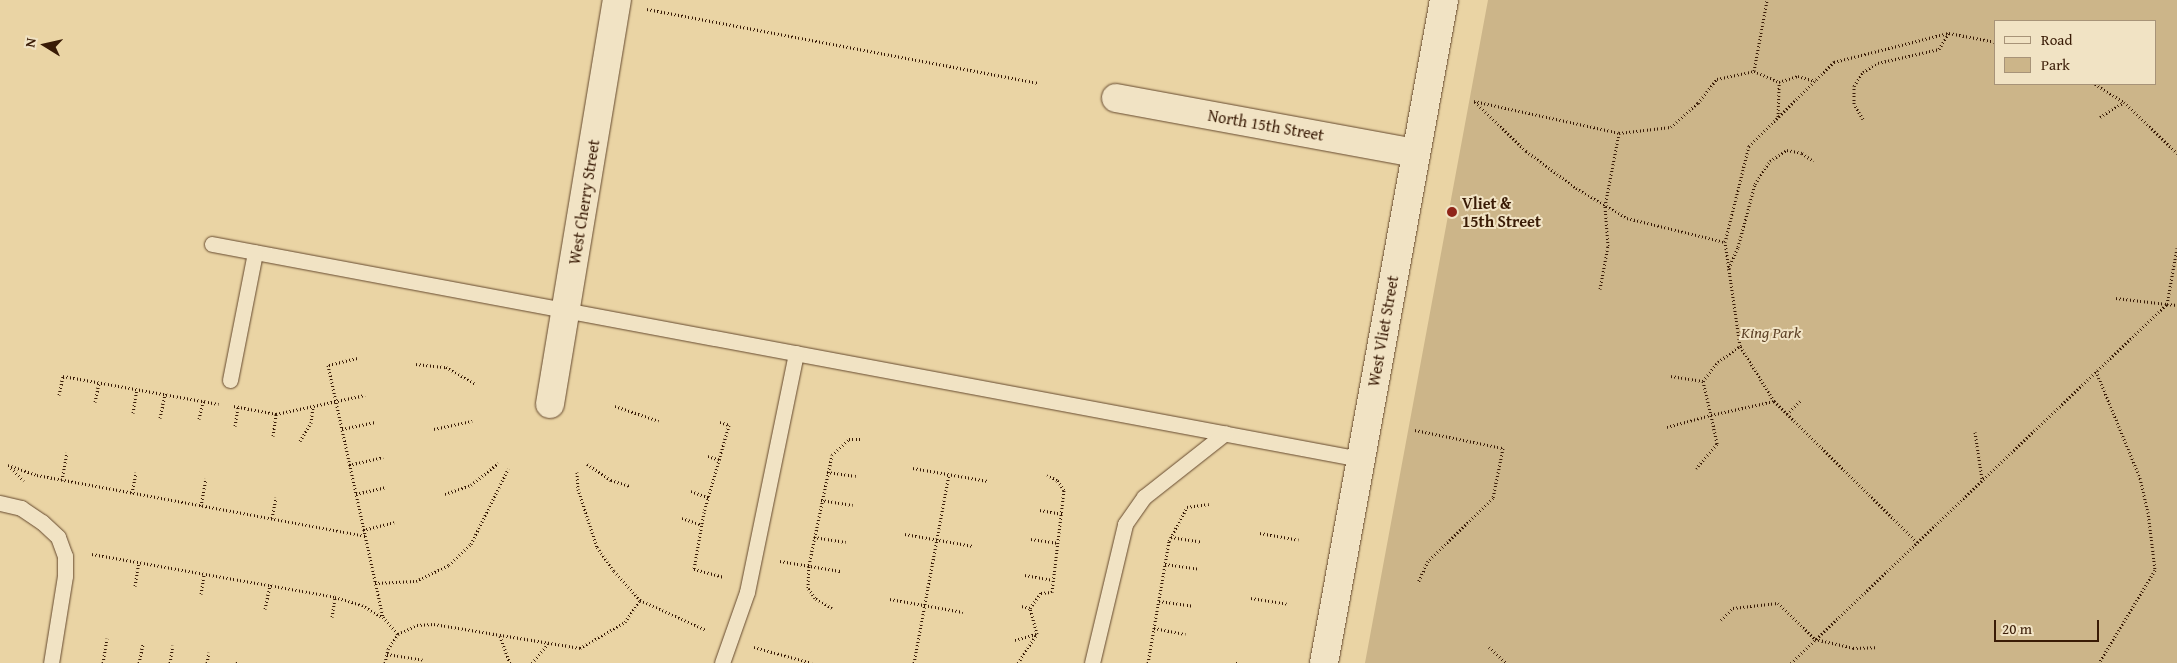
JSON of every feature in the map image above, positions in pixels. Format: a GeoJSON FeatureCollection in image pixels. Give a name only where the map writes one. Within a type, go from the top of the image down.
{"type":"FeatureCollection","features":[{"type":"Feature","properties":{"kind":"street","name":"West Vliet Street"},"geometry":{"type":"LineString","coordinates":[[1324,663],[1444,0]]}},
{"type":"Feature","properties":{"kind":"street","name":"West Cherry Street"},"geometry":{"type":"LineString","coordinates":[[550,404],[567,309],[611,1]]}},
{"type":"Feature","properties":{"kind":"street","name":"North 15th Street"},"geometry":{"type":"LineString","coordinates":[[1116,98],[1415,153]]}},
{"type":"Feature","properties":{"kind":"lane"},"geometry":{"type":"LineString","coordinates":[[212,244],[1361,459]]}},
{"type":"Feature","properties":{"kind":"lane"},"geometry":{"type":"LineString","coordinates":[[230,380],[255,252]]}},
{"type":"Feature","properties":{"kind":"lane"},"geometry":{"type":"LineString","coordinates":[[722,663],[749,584],[796,353]]}},
{"type":"Feature","properties":{"kind":"lane"},"geometry":{"type":"LineString","coordinates":[[1092,663],[1125,524],[1144,496],[1224,434]]}},
{"type":"Feature","properties":{"kind":"lane"},"geometry":{"type":"LineString","coordinates":[[0,503],[20,508],[42,522],[58,538],[64,556],[65,576],[51,663]]}},
{"type":"Feature","properties":{"kind":"path"},"geometry":{"type":"LineString","coordinates":[[1754,71],[1766,0]]}},
{"type":"Feature","properties":{"kind":"path"},"geometry":{"type":"LineString","coordinates":[[611,1],[1037,83]]}},
{"type":"Feature","properties":{"kind":"path"},"geometry":{"type":"LineString","coordinates":[[1917,542],[1774,401],[1740,346],[1725,242],[1749,146],[1834,62],[1949,33],[1994,42]]}},
{"type":"Feature","properties":{"kind":"path"},"geometry":{"type":"LineString","coordinates":[[1863,119],[1854,104],[1854,86],[1863,72],[1878,63],[1939,49],[1949,33]]}},
{"type":"Feature","properties":{"kind":"path"},"geometry":{"type":"LineString","coordinates":[[1725,242],[1626,218],[1605,206],[1526,151],[1474,101],[1620,133],[1671,127],[1698,103],[1717,80],[1754,71],[1779,82],[1798,76],[1815,81]]}},
{"type":"Feature","properties":{"kind":"path"},"geometry":{"type":"LineString","coordinates":[[1778,118],[1779,82]]}},
{"type":"Feature","properties":{"kind":"path"},"geometry":{"type":"LineString","coordinates":[[2097,85],[2124,102],[2177,153]]}},
{"type":"Feature","properties":{"kind":"path"},"geometry":{"type":"LineString","coordinates":[[2100,117],[2124,102]]}},
{"type":"Feature","properties":{"kind":"path"},"geometry":{"type":"LineString","coordinates":[[1600,289],[1608,246],[1605,206],[1620,133]]}},
{"type":"Feature","properties":{"kind":"path"},"geometry":{"type":"LineString","coordinates":[[1728,268],[1738,248],[1755,184],[1770,161],[1788,150],[1802,153],[1814,161]]}},
{"type":"Feature","properties":{"kind":"path"},"geometry":{"type":"LineString","coordinates":[[1791,663],[2167,304],[2177,248]]}},
{"type":"Feature","properties":{"kind":"path"},"geometry":{"type":"LineString","coordinates":[[2116,298],[2177,305]]}},
{"type":"Feature","properties":{"kind":"path"},"geometry":{"type":"LineString","coordinates":[[1703,381],[1718,362],[1740,346]]}},
{"type":"Feature","properties":{"kind":"path"},"geometry":{"type":"LineString","coordinates":[[357,358],[328,365],[382,618]]}},
{"type":"Feature","properties":{"kind":"path"},"geometry":{"type":"LineString","coordinates":[[416,364],[446,367],[476,384]]}},
{"type":"Feature","properties":{"kind":"path"},"geometry":{"type":"LineString","coordinates":[[2096,371],[2140,478],[2148,512],[2155,570],[2099,663]]}},
{"type":"Feature","properties":{"kind":"path"},"geometry":{"type":"LineString","coordinates":[[60,395],[63,376],[221,404]]}},
{"type":"Feature","properties":{"kind":"path"},"geometry":{"type":"LineString","coordinates":[[1671,376],[1703,381]]}},
{"type":"Feature","properties":{"kind":"path"},"geometry":{"type":"LineString","coordinates":[[1696,468],[1717,444],[1703,381]]}},
{"type":"Feature","properties":{"kind":"path"},"geometry":{"type":"LineString","coordinates":[[95,402],[99,383]]}},
{"type":"Feature","properties":{"kind":"path"},"geometry":{"type":"LineString","coordinates":[[133,413],[137,389]]}},
{"type":"Feature","properties":{"kind":"path"},"geometry":{"type":"LineString","coordinates":[[160,418],[165,394]]}},
{"type":"Feature","properties":{"kind":"path"},"geometry":{"type":"LineString","coordinates":[[230,406],[276,414],[365,395]]}},
{"type":"Feature","properties":{"kind":"path"},"geometry":{"type":"LineString","coordinates":[[1787,414],[1801,400]]}},
{"type":"Feature","properties":{"kind":"path"},"geometry":{"type":"LineString","coordinates":[[199,420],[203,401]]}},
{"type":"Feature","properties":{"kind":"path"},"geometry":{"type":"LineString","coordinates":[[1667,427],[1774,401]]}},
{"type":"Feature","properties":{"kind":"path"},"geometry":{"type":"LineString","coordinates":[[300,441],[311,423],[313,406]]}},
{"type":"Feature","properties":{"kind":"path"},"geometry":{"type":"LineString","coordinates":[[615,406],[659,421]]}},
{"type":"Feature","properties":{"kind":"path"},"geometry":{"type":"LineString","coordinates":[[235,426],[238,407]]}},
{"type":"Feature","properties":{"kind":"path"},"geometry":{"type":"LineString","coordinates":[[273,436],[276,414]]}},
{"type":"Feature","properties":{"kind":"path"},"geometry":{"type":"LineString","coordinates":[[342,429],[375,422]]}},
{"type":"Feature","properties":{"kind":"path"},"geometry":{"type":"LineString","coordinates":[[434,429],[472,422]]}},
{"type":"Feature","properties":{"kind":"path"},"geometry":{"type":"LineString","coordinates":[[720,422],[729,425],[702,525],[694,569],[749,584]]}},
{"type":"Feature","properties":{"kind":"path"},"geometry":{"type":"LineString","coordinates":[[1415,430],[1503,448],[1493,498],[1428,561],[1418,582]]}},
{"type":"Feature","properties":{"kind":"path"},"geometry":{"type":"LineString","coordinates":[[1975,432],[1982,480]]}},
{"type":"Feature","properties":{"kind":"path"},"geometry":{"type":"LineString","coordinates":[[832,608],[816,598],[808,588],[809,566],[814,537],[832,455],[841,444],[849,439],[862,439]]}},
{"type":"Feature","properties":{"kind":"path"},"geometry":{"type":"LineString","coordinates":[[62,480],[67,452]]}},
{"type":"Feature","properties":{"kind":"path"},"geometry":{"type":"LineString","coordinates":[[708,456],[720,460]]}},
{"type":"Feature","properties":{"kind":"path"},"geometry":{"type":"LineString","coordinates":[[349,465],[383,457]]}},
{"type":"Feature","properties":{"kind":"path"},"geometry":{"type":"LineString","coordinates":[[445,494],[471,486],[498,463]]}},
{"type":"Feature","properties":{"kind":"path"},"geometry":{"type":"LineString","coordinates":[[587,464],[611,480],[630,486]]}},
{"type":"Feature","properties":{"kind":"path"},"geometry":{"type":"LineString","coordinates":[[8,466],[62,480],[365,536]]}},
{"type":"Feature","properties":{"kind":"path"},"geometry":{"type":"LineString","coordinates":[[913,468],[988,481]]}},
{"type":"Feature","properties":{"kind":"path"},"geometry":{"type":"LineString","coordinates":[[375,583],[416,581],[450,566],[470,544],[508,469]]}},
{"type":"Feature","properties":{"kind":"path"},"geometry":{"type":"LineString","coordinates":[[132,493],[136,472]]}},
{"type":"Feature","properties":{"kind":"path"},"geometry":{"type":"LineString","coordinates":[[577,472],[578,488],[597,547],[640,600],[731,639],[770,653],[812,663]]}},
{"type":"Feature","properties":{"kind":"path"},"geometry":{"type":"LineString","coordinates":[[827,472],[856,476]]}},
{"type":"Feature","properties":{"kind":"path"},"geometry":{"type":"LineString","coordinates":[[914,663],[949,474]]}},
{"type":"Feature","properties":{"kind":"path"},"geometry":{"type":"LineString","coordinates":[[1030,608],[1041,593],[1052,592],[1063,514],[1064,490],[1057,480],[1047,475]]}},
{"type":"Feature","properties":{"kind":"path"},"geometry":{"type":"LineString","coordinates":[[202,506],[206,478]]}},
{"type":"Feature","properties":{"kind":"path"},"geometry":{"type":"LineString","coordinates":[[356,494],[386,487]]}},
{"type":"Feature","properties":{"kind":"path"},"geometry":{"type":"LineString","coordinates":[[691,492],[709,498]]}},
{"type":"Feature","properties":{"kind":"path"},"geometry":{"type":"LineString","coordinates":[[272,518],[276,497]]}},
{"type":"Feature","properties":{"kind":"path"},"geometry":{"type":"LineString","coordinates":[[821,500],[853,505]]}},
{"type":"Feature","properties":{"kind":"path"},"geometry":{"type":"LineString","coordinates":[[1148,663],[1171,537],[1187,507],[1209,504]]}},
{"type":"Feature","properties":{"kind":"path"},"geometry":{"type":"LineString","coordinates":[[1040,510],[1063,514]]}},
{"type":"Feature","properties":{"kind":"path"},"geometry":{"type":"LineString","coordinates":[[682,518],[702,525]]}},
{"type":"Feature","properties":{"kind":"path"},"geometry":{"type":"LineString","coordinates":[[363,530],[394,522]]}},
{"type":"Feature","properties":{"kind":"path"},"geometry":{"type":"LineString","coordinates":[[1260,533],[1298,540]]}},
{"type":"Feature","properties":{"kind":"path"},"geometry":{"type":"LineString","coordinates":[[905,534],[973,546]]}},
{"type":"Feature","properties":{"kind":"path"},"geometry":{"type":"LineString","coordinates":[[814,537],[846,542]]}},
{"type":"Feature","properties":{"kind":"path"},"geometry":{"type":"LineString","coordinates":[[1171,537],[1202,542]]}},
{"type":"Feature","properties":{"kind":"path"},"geometry":{"type":"LineString","coordinates":[[1031,539],[1059,543]]}},
{"type":"Feature","properties":{"kind":"path"},"geometry":{"type":"LineString","coordinates":[[91,554],[336,597],[362,605],[382,618],[398,634]]}},
{"type":"Feature","properties":{"kind":"path"},"geometry":{"type":"LineString","coordinates":[[754,556],[840,571]]}},
{"type":"Feature","properties":{"kind":"path"},"geometry":{"type":"LineString","coordinates":[[135,586],[139,562]]}},
{"type":"Feature","properties":{"kind":"path"},"geometry":{"type":"LineString","coordinates":[[1165,564],[1200,569]]}},
{"type":"Feature","properties":{"kind":"path"},"geometry":{"type":"LineString","coordinates":[[201,594],[204,574]]}},
{"type":"Feature","properties":{"kind":"path"},"geometry":{"type":"LineString","coordinates":[[1024,575],[1053,580]]}},
{"type":"Feature","properties":{"kind":"path"},"geometry":{"type":"LineString","coordinates":[[266,609],[270,585]]}},
{"type":"Feature","properties":{"kind":"path"},"geometry":{"type":"LineString","coordinates":[[332,617],[336,597]]}},
{"type":"Feature","properties":{"kind":"path"},"geometry":{"type":"LineString","coordinates":[[1251,598],[1287,604]]}},
{"type":"Feature","properties":{"kind":"path"},"geometry":{"type":"LineString","coordinates":[[890,599],[963,612]]}},
{"type":"Feature","properties":{"kind":"path"},"geometry":{"type":"LineString","coordinates":[[385,663],[387,654],[398,634],[406,628],[434,624],[580,648],[625,622],[640,600]]}},
{"type":"Feature","properties":{"kind":"path"},"geometry":{"type":"LineString","coordinates":[[1159,601],[1194,606]]}},
{"type":"Feature","properties":{"kind":"path"},"geometry":{"type":"LineString","coordinates":[[1721,620],[1733,608],[1778,603],[1815,639],[1853,648],[1876,647]]}},
{"type":"Feature","properties":{"kind":"path"},"geometry":{"type":"LineString","coordinates":[[1022,606],[1030,608]]}},
{"type":"Feature","properties":{"kind":"path"},"geometry":{"type":"LineString","coordinates":[[1018,663],[1037,634],[1030,608]]}},
{"type":"Feature","properties":{"kind":"path"},"geometry":{"type":"LineString","coordinates":[[1154,628],[1185,634]]}},
{"type":"Feature","properties":{"kind":"path"},"geometry":{"type":"LineString","coordinates":[[1015,640],[1037,634]]}},
{"type":"Feature","properties":{"kind":"path"},"geometry":{"type":"LineString","coordinates":[[500,636],[510,663]]}},
{"type":"Feature","properties":{"kind":"path"},"geometry":{"type":"LineString","coordinates":[[103,663],[107,638]]}},
{"type":"Feature","properties":{"kind":"path"},"geometry":{"type":"LineString","coordinates":[[139,663],[143,644]]}},
{"type":"Feature","properties":{"kind":"path"},"geometry":{"type":"LineString","coordinates":[[532,663],[548,644]]}},
{"type":"Feature","properties":{"kind":"path"},"geometry":{"type":"LineString","coordinates":[[170,663],[173,645]]}},
{"type":"Feature","properties":{"kind":"path"},"geometry":{"type":"LineString","coordinates":[[1489,647],[1506,663]]}},
{"type":"Feature","properties":{"kind":"path"},"geometry":{"type":"LineString","coordinates":[[207,663],[209,652]]}},
{"type":"Feature","properties":{"kind":"path"},"geometry":{"type":"LineString","coordinates":[[387,654],[423,660]]}},
{"type":"Feature","properties":{"kind":"green space","name":"King Park"},"geometry":{"type":"Polygon","coordinates":[[[1488,0],[2177,0],[2177,663],[1365,663],[1488,0]]]}},
{"type":"Feature","properties":{"kind":"place","name":"Vliet & 15th Street"},"geometry":{"type":"Point","coordinates":[1452,212]}}]}
